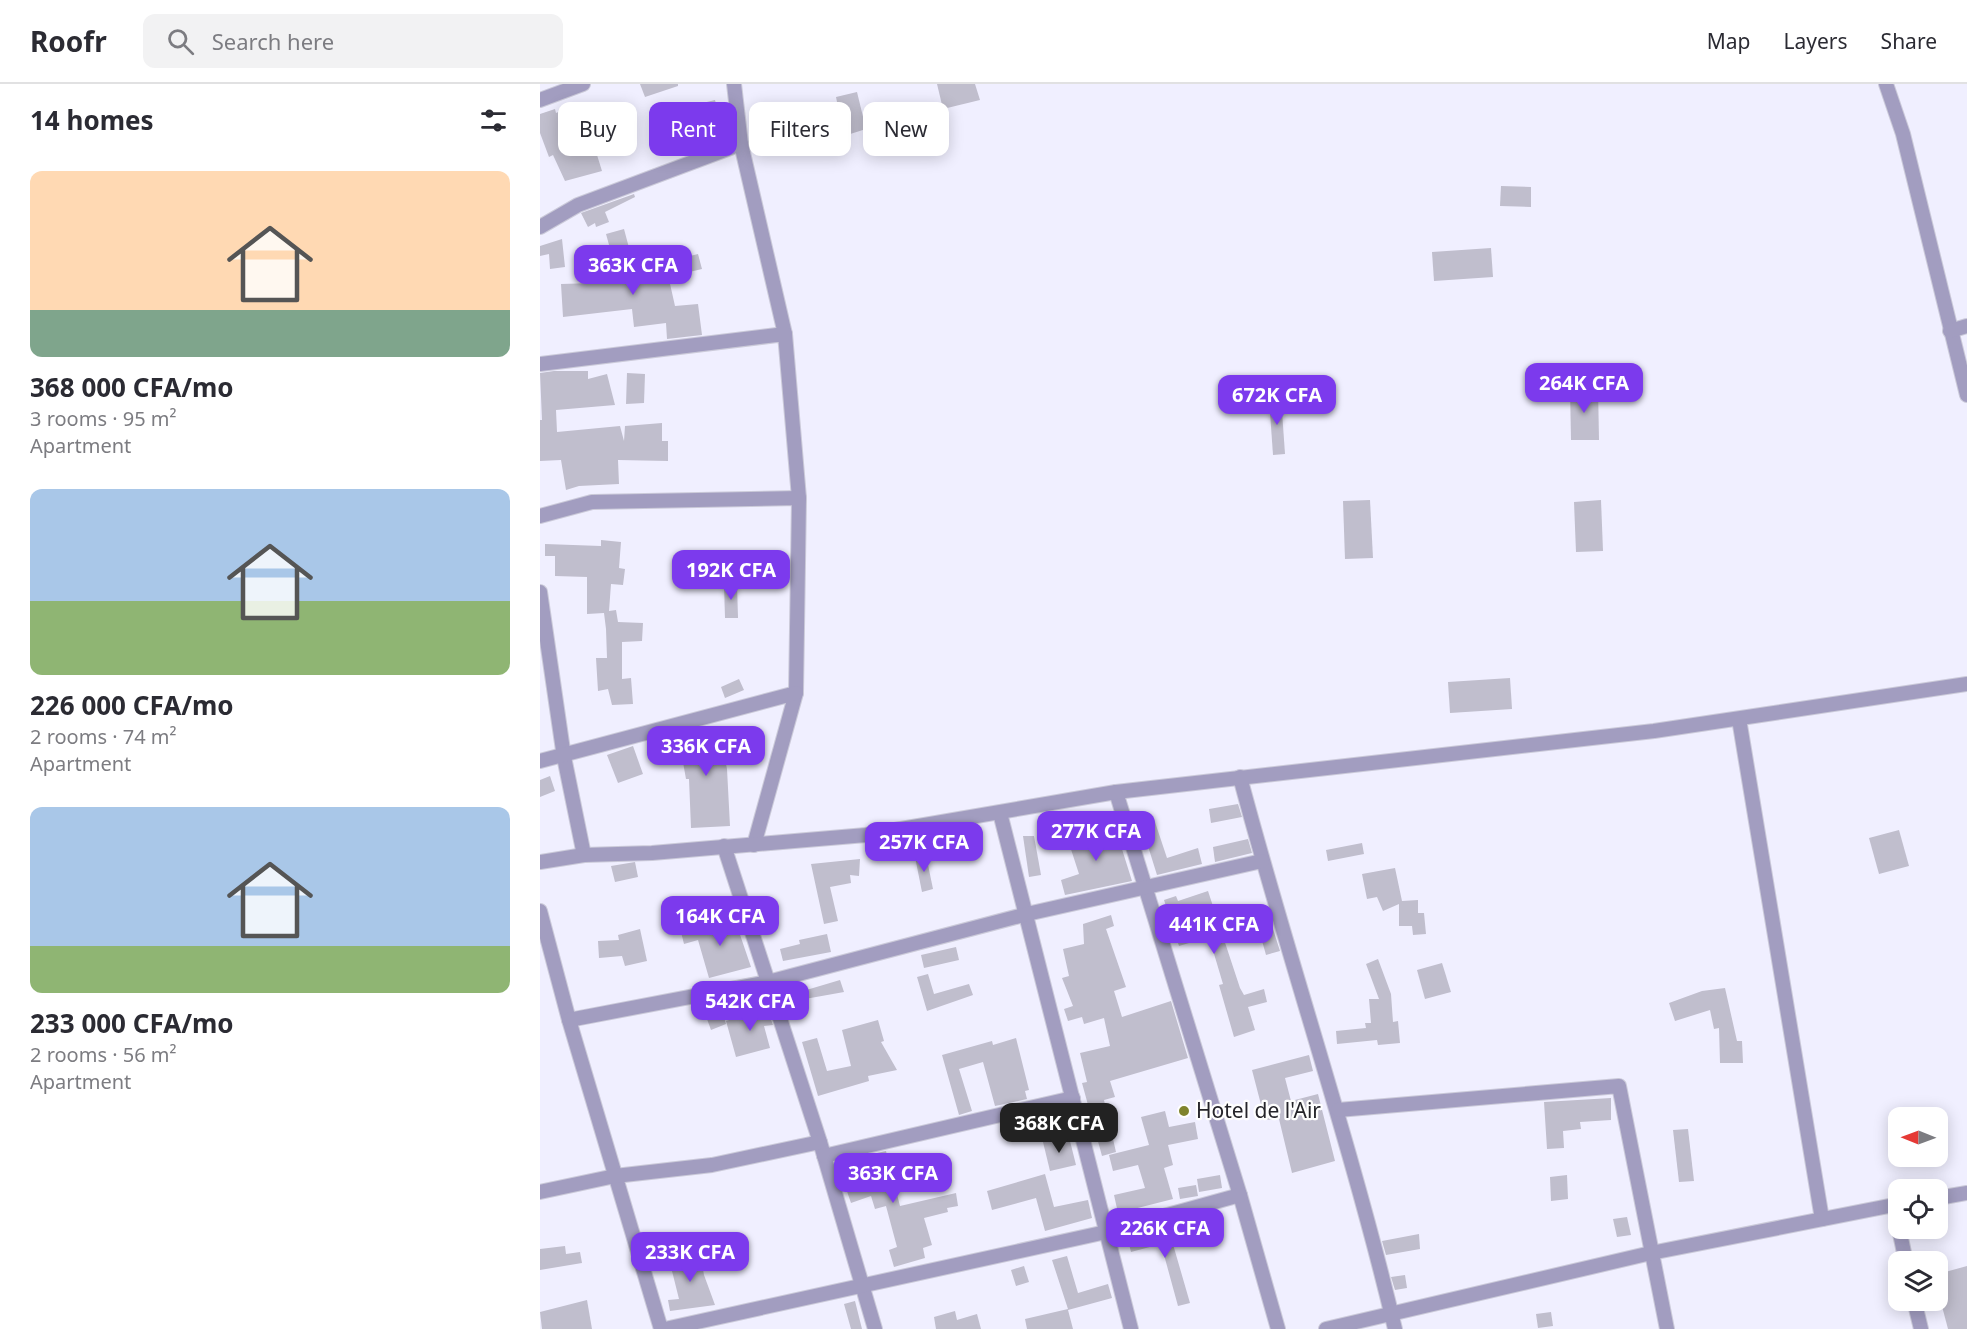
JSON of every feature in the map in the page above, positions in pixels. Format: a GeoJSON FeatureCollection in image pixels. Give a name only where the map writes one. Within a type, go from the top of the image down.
{"type":"FeatureCollection","features":[{"type":"Feature","properties":{"kind":"street"},"geometry":{"type":"LineString","coordinates":[[540,100],[583,84]]}},
{"type":"Feature","properties":{"kind":"street"},"geometry":{"type":"LineString","coordinates":[[734,84],[741,144],[785,334],[799,498],[796,693],[754,845]]}},
{"type":"Feature","properties":{"kind":"street"},"geometry":{"type":"LineString","coordinates":[[1886,84],[1903,134],[1967,395]]}},
{"type":"Feature","properties":{"kind":"street"},"geometry":{"type":"LineString","coordinates":[[540,226],[578,206],[741,144]]}},
{"type":"Feature","properties":{"kind":"street"},"geometry":{"type":"LineString","coordinates":[[1950,331],[1967,326]]}},
{"type":"Feature","properties":{"kind":"street"},"geometry":{"type":"LineString","coordinates":[[540,364],[785,334]]}},
{"type":"Feature","properties":{"kind":"street"},"geometry":{"type":"LineString","coordinates":[[540,516],[592,502],[799,498]]}},
{"type":"Feature","properties":{"kind":"street"},"geometry":{"type":"LineString","coordinates":[[540,592],[564,757],[584,855]]}},
{"type":"Feature","properties":{"kind":"street"},"geometry":{"type":"LineString","coordinates":[[540,862],[584,855],[754,845],[866,835],[1116,792],[1654,731],[1967,684]]}},
{"type":"Feature","properties":{"kind":"street"},"geometry":{"type":"LineString","coordinates":[[540,762],[796,693]]}},
{"type":"Feature","properties":{"kind":"street"},"geometry":{"type":"LineString","coordinates":[[1739,719],[1822,1219]]}},
{"type":"Feature","properties":{"kind":"street"},"geometry":{"type":"LineString","coordinates":[[1240,777],[1262,861],[1338,1110],[1395,1329]]}},
{"type":"Feature","properties":{"kind":"street"},"geometry":{"type":"LineString","coordinates":[[1116,792],[1240,1195],[1278,1329]]}},
{"type":"Feature","properties":{"kind":"street"},"geometry":{"type":"LineString","coordinates":[[1000,813],[1131,1329]]}},
{"type":"Feature","properties":{"kind":"street"},"geometry":{"type":"LineString","coordinates":[[724,846],[822,1149],[860,1285],[875,1329]]}},
{"type":"Feature","properties":{"kind":"street"},"geometry":{"type":"LineString","coordinates":[[569,1020],[768,982],[1027,914],[1262,861]]}},
{"type":"Feature","properties":{"kind":"street"},"geometry":{"type":"LineString","coordinates":[[540,911],[569,1020],[663,1329],[1106,1232],[1240,1195]]}},
{"type":"Feature","properties":{"kind":"street"},"geometry":{"type":"LineString","coordinates":[[1338,1110],[1619,1086],[1667,1329]]}},
{"type":"Feature","properties":{"kind":"street"},"geometry":{"type":"LineString","coordinates":[[540,1192],[615,1176],[822,1149],[1073,1098]]}},
{"type":"Feature","properties":{"kind":"street"},"geometry":{"type":"LineString","coordinates":[[1948,1196],[1967,1193]]}},
{"type":"Feature","properties":{"kind":"street"},"geometry":{"type":"LineString","coordinates":[[1326,1329],[1651,1253],[1888,1206]]}},
{"type":"Feature","properties":{"kind":"street"},"geometry":{"type":"LineString","coordinates":[[1917,1311],[1921,1329]]}},
{"type":"Feature","properties":{"kind":"building"},"geometry":{"type":"Polygon","coordinates":[[[640,84],[678,84],[678,86],[645,97],[640,84]]]}},
{"type":"Feature","properties":{"kind":"building"},"geometry":{"type":"Polygon","coordinates":[[[937,84],[975,84],[980,100],[949,108],[949,102],[941,102],[937,84]]]}},
{"type":"Feature","properties":{"kind":"building"},"geometry":{"type":"Polygon","coordinates":[[[857,92],[863,117],[863,130],[851,134],[851,102],[837,102],[836,97],[857,92]]]}},
{"type":"Feature","properties":{"kind":"building"},"geometry":{"type":"Polygon","coordinates":[[[555,109],[556,113],[558,112],[558,156],[597,156],[602,171],[565,181],[553,155],[549,157],[540,133],[540,114],[555,109]]]}},
{"type":"Feature","properties":{"kind":"building"},"geometry":{"type":"Polygon","coordinates":[[[1501,186],[1531,187],[1531,207],[1500,206],[1501,186]]]}},
{"type":"Feature","properties":{"kind":"building"},"geometry":{"type":"Polygon","coordinates":[[[634,194],[635,197],[605,212],[609,222],[596,227],[595,223],[588,227],[581,213],[634,194]]]}},
{"type":"Feature","properties":{"kind":"building"},"geometry":{"type":"Polygon","coordinates":[[[624,229],[636,274],[666,266],[675,306],[698,304],[702,335],[667,339],[666,323],[634,327],[632,309],[563,317],[561,284],[593,283],[625,276],[618,250],[611,252],[606,234],[624,229]]]}},
{"type":"Feature","properties":{"kind":"building"},"geometry":{"type":"Polygon","coordinates":[[[562,239],[565,267],[550,269],[549,254],[540,256],[540,246],[562,239]]]}},
{"type":"Feature","properties":{"kind":"building"},"geometry":{"type":"Polygon","coordinates":[[[1491,248],[1493,277],[1434,281],[1432,252],[1491,248]]]}},
{"type":"Feature","properties":{"kind":"building"},"geometry":{"type":"Polygon","coordinates":[[[698,254],[702,269],[681,274],[678,259],[698,254]]]}},
{"type":"Feature","properties":{"kind":"building"},"geometry":{"type":"Polygon","coordinates":[[[588,371],[588,379],[607,374],[615,405],[556,410],[557,432],[620,426],[624,441],[625,426],[662,423],[662,441],[668,441],[668,461],[618,460],[619,484],[579,486],[566,490],[561,460],[540,461],[540,420],[542,420],[540,373],[588,371]]]}},
{"type":"Feature","properties":{"kind":"building"},"geometry":{"type":"Polygon","coordinates":[[[627,373],[645,374],[644,403],[626,404],[627,373]]]}},
{"type":"Feature","properties":{"kind":"building"},"geometry":{"type":"Polygon","coordinates":[[[1570,387],[1598,387],[1599,440],[1571,440],[1570,387]]]}},
{"type":"Feature","properties":{"kind":"building"},"geometry":{"type":"Polygon","coordinates":[[[1281,397],[1285,454],[1273,455],[1269,398],[1281,397]]]}},
{"type":"Feature","properties":{"kind":"building"},"geometry":{"type":"Polygon","coordinates":[[[1370,500],[1373,558],[1345,559],[1343,501],[1370,500]]]}},
{"type":"Feature","properties":{"kind":"building"},"geometry":{"type":"Polygon","coordinates":[[[1601,500],[1603,551],[1576,552],[1574,502],[1601,500]]]}},
{"type":"Feature","properties":{"kind":"building"},"geometry":{"type":"Polygon","coordinates":[[[601,540],[621,542],[619,568],[625,569],[623,585],[611,584],[609,611],[616,610],[618,622],[643,623],[642,641],[622,642],[622,679],[631,678],[633,704],[612,705],[608,689],[598,691],[596,658],[607,658],[606,629],[604,613],[587,614],[587,577],[555,576],[555,556],[545,556],[545,544],[601,546],[601,540]]]}},
{"type":"Feature","properties":{"kind":"building"},"geometry":{"type":"Polygon","coordinates":[[[783,557],[784,569],[743,571],[742,559],[783,557]]]}},
{"type":"Feature","properties":{"kind":"building"},"geometry":{"type":"Polygon","coordinates":[[[724,584],[737,584],[738,618],[725,618],[724,584]]]}},
{"type":"Feature","properties":{"kind":"building"},"geometry":{"type":"Polygon","coordinates":[[[1510,678],[1512,709],[1450,713],[1448,682],[1510,678]]]}},
{"type":"Feature","properties":{"kind":"building"},"geometry":{"type":"Polygon","coordinates":[[[739,679],[744,690],[725,698],[721,687],[739,679]]]}},
{"type":"Feature","properties":{"kind":"building"},"geometry":{"type":"Polygon","coordinates":[[[703,727],[719,729],[727,769],[730,826],[691,828],[689,779],[686,779],[678,734],[703,727]]]}},
{"type":"Feature","properties":{"kind":"building"},"geometry":{"type":"Polygon","coordinates":[[[633,746],[643,774],[618,783],[607,755],[633,746]]]}},
{"type":"Feature","properties":{"kind":"building"},"geometry":{"type":"Polygon","coordinates":[[[550,776],[555,791],[540,797],[540,780],[550,776]]]}},
{"type":"Feature","properties":{"kind":"building"},"geometry":{"type":"Polygon","coordinates":[[[1238,804],[1242,817],[1211,823],[1209,809],[1238,804]]]}},
{"type":"Feature","properties":{"kind":"building"},"geometry":{"type":"Polygon","coordinates":[[[1155,822],[1167,858],[1198,848],[1202,864],[1157,875],[1142,827],[1155,822]]]}},
{"type":"Feature","properties":{"kind":"building"},"geometry":{"type":"Polygon","coordinates":[[[1110,826],[1113,848],[1121,846],[1132,881],[1065,895],[1061,880],[1079,874],[1067,837],[1085,830],[1110,826]]]}},
{"type":"Feature","properties":{"kind":"building"},"geometry":{"type":"Polygon","coordinates":[[[1899,830],[1909,866],[1879,874],[1869,838],[1899,830]]]}},
{"type":"Feature","properties":{"kind":"building"},"geometry":{"type":"Polygon","coordinates":[[[1023,836],[1034,836],[1041,875],[1029,877],[1023,836]]]}},
{"type":"Feature","properties":{"kind":"building"},"geometry":{"type":"Polygon","coordinates":[[[1248,839],[1252,853],[1215,862],[1213,847],[1248,839]]]}},
{"type":"Feature","properties":{"kind":"building"},"geometry":{"type":"Polygon","coordinates":[[[1362,843],[1364,854],[1328,861],[1326,850],[1362,843]]]}},
{"type":"Feature","properties":{"kind":"building"},"geometry":{"type":"Polygon","coordinates":[[[926,855],[933,889],[922,892],[915,857],[926,855]]]}},
{"type":"Feature","properties":{"kind":"building"},"geometry":{"type":"Polygon","coordinates":[[[860,859],[859,876],[850,875],[851,883],[830,887],[838,921],[824,924],[811,864],[860,859]]]}},
{"type":"Feature","properties":{"kind":"building"},"geometry":{"type":"Polygon","coordinates":[[[635,862],[638,877],[615,882],[611,866],[635,862]]]}},
{"type":"Feature","properties":{"kind":"building"},"geometry":{"type":"Polygon","coordinates":[[[1395,868],[1402,901],[1418,900],[1418,913],[1424,913],[1426,934],[1413,935],[1412,926],[1399,926],[1399,904],[1383,911],[1377,897],[1367,899],[1362,874],[1395,868]]]}},
{"type":"Feature","properties":{"kind":"building"},"geometry":{"type":"Polygon","coordinates":[[[1208,891],[1240,988],[1244,995],[1264,989],[1267,1002],[1248,1007],[1255,1030],[1234,1037],[1219,985],[1223,984],[1209,937],[1179,946],[1164,900],[1176,896],[1178,901],[1208,891]]]}},
{"type":"Feature","properties":{"kind":"building"},"geometry":{"type":"Polygon","coordinates":[[[1111,915],[1114,926],[1106,929],[1126,987],[1114,991],[1122,1017],[1171,1001],[1188,1058],[1110,1081],[1115,1097],[1104,1100],[1116,1152],[1102,1156],[1082,1083],[1087,1082],[1080,1053],[1110,1046],[1104,1018],[1084,1024],[1082,1017],[1068,1021],[1064,1009],[1073,1006],[1062,978],[1069,976],[1063,949],[1084,944],[1083,924],[1111,915]]]}},
{"type":"Feature","properties":{"kind":"building"},"geometry":{"type":"Polygon","coordinates":[[[734,917],[751,967],[709,978],[698,940],[684,944],[681,932],[734,917]]]}},
{"type":"Feature","properties":{"kind":"building"},"geometry":{"type":"Polygon","coordinates":[[[1272,926],[1280,951],[1266,955],[1259,930],[1272,926]]]}},
{"type":"Feature","properties":{"kind":"building"},"geometry":{"type":"Polygon","coordinates":[[[640,929],[647,961],[625,966],[622,956],[599,958],[598,941],[619,940],[618,935],[640,929]]]}},
{"type":"Feature","properties":{"kind":"building"},"geometry":{"type":"Polygon","coordinates":[[[827,934],[831,952],[783,961],[780,949],[800,944],[799,940],[827,934]]]}},
{"type":"Feature","properties":{"kind":"building"},"geometry":{"type":"Polygon","coordinates":[[[956,947],[959,960],[924,968],[921,955],[956,947]]]}},
{"type":"Feature","properties":{"kind":"building"},"geometry":{"type":"Polygon","coordinates":[[[1378,959],[1391,994],[1393,1022],[1398,1021],[1400,1043],[1378,1045],[1377,1040],[1337,1044],[1336,1031],[1366,1028],[1365,1023],[1371,1023],[1369,999],[1379,999],[1366,964],[1378,959]]]}},
{"type":"Feature","properties":{"kind":"building"},"geometry":{"type":"Polygon","coordinates":[[[1442,963],[1451,992],[1425,999],[1417,970],[1442,963]]]}},
{"type":"Feature","properties":{"kind":"building"},"geometry":{"type":"Polygon","coordinates":[[[928,974],[934,994],[969,984],[973,995],[927,1011],[917,977],[928,974]]]}},
{"type":"Feature","properties":{"kind":"building"},"geometry":{"type":"Polygon","coordinates":[[[840,980],[844,992],[805,999],[803,991],[840,980]]]}},
{"type":"Feature","properties":{"kind":"building"},"geometry":{"type":"Polygon","coordinates":[[[1725,988],[1737,1041],[1742,1041],[1743,1063],[1720,1063],[1719,1028],[1714,1029],[1710,1010],[1675,1021],[1669,1003],[1702,991],[1725,988]]]}},
{"type":"Feature","properties":{"kind":"building"},"geometry":{"type":"Polygon","coordinates":[[[719,1002],[726,1024],[711,1030],[703,1008],[719,1002]]]}},
{"type":"Feature","properties":{"kind":"building"},"geometry":{"type":"Polygon","coordinates":[[[767,1008],[773,1025],[764,1026],[770,1048],[736,1057],[726,1021],[767,1008]]]}},
{"type":"Feature","properties":{"kind":"building"},"geometry":{"type":"Polygon","coordinates":[[[878,1020],[884,1041],[881,1042],[897,1070],[868,1076],[869,1081],[818,1096],[802,1042],[817,1038],[827,1071],[851,1066],[842,1030],[878,1020]]]}},
{"type":"Feature","properties":{"kind":"building"},"geometry":{"type":"Polygon","coordinates":[[[1016,1038],[1029,1090],[1025,1091],[1027,1099],[995,1106],[983,1062],[959,1069],[972,1111],[959,1115],[942,1055],[992,1041],[993,1045],[1016,1038]]]}},
{"type":"Feature","properties":{"kind":"building"},"geometry":{"type":"Polygon","coordinates":[[[1309,1055],[1313,1071],[1285,1078],[1291,1101],[1318,1094],[1335,1161],[1292,1173],[1279,1119],[1265,1120],[1252,1070],[1309,1055]]]}},
{"type":"Feature","properties":{"kind":"building"},"geometry":{"type":"Polygon","coordinates":[[[1611,1098],[1611,1120],[1580,1122],[1581,1129],[1563,1131],[1564,1148],[1547,1149],[1544,1102],[1611,1098]]]}},
{"type":"Feature","properties":{"kind":"building"},"geometry":{"type":"Polygon","coordinates":[[[1165,1111],[1169,1127],[1195,1122],[1198,1139],[1168,1145],[1173,1165],[1164,1168],[1173,1199],[1118,1213],[1114,1195],[1145,1188],[1138,1165],[1113,1171],[1109,1155],[1149,1145],[1141,1117],[1165,1111]]]}},
{"type":"Feature","properties":{"kind":"building"},"geometry":{"type":"Polygon","coordinates":[[[1688,1129],[1694,1181],[1679,1182],[1673,1130],[1688,1129]]]}},
{"type":"Feature","properties":{"kind":"building"},"geometry":{"type":"Polygon","coordinates":[[[1069,1137],[1076,1165],[1050,1171],[1043,1142],[1069,1137]]]}},
{"type":"Feature","properties":{"kind":"building"},"geometry":{"type":"Polygon","coordinates":[[[886,1151],[900,1206],[956,1193],[958,1206],[947,1208],[948,1212],[924,1218],[932,1245],[923,1248],[925,1258],[894,1267],[889,1250],[897,1247],[886,1206],[875,1209],[871,1196],[851,1203],[837,1162],[886,1151]]]}},
{"type":"Feature","properties":{"kind":"building"},"geometry":{"type":"Polygon","coordinates":[[[1045,1174],[1054,1207],[1088,1200],[1092,1218],[1045,1231],[1036,1198],[992,1210],[987,1191],[1045,1174]]]}},
{"type":"Feature","properties":{"kind":"building"},"geometry":{"type":"Polygon","coordinates":[[[1220,1175],[1222,1188],[1199,1192],[1197,1179],[1220,1175]]]}},
{"type":"Feature","properties":{"kind":"building"},"geometry":{"type":"Polygon","coordinates":[[[1567,1175],[1568,1199],[1551,1201],[1550,1177],[1567,1175]]]}},
{"type":"Feature","properties":{"kind":"building"},"geometry":{"type":"Polygon","coordinates":[[[1196,1185],[1198,1196],[1180,1199],[1178,1188],[1196,1185]]]}},
{"type":"Feature","properties":{"kind":"building"},"geometry":{"type":"Polygon","coordinates":[[[1627,1217],[1631,1235],[1617,1237],[1613,1219],[1627,1217]]]}},
{"type":"Feature","properties":{"kind":"building"},"geometry":{"type":"Polygon","coordinates":[[[1168,1227],[1190,1303],[1178,1306],[1161,1244],[1131,1252],[1128,1240],[1168,1227]]]}},
{"type":"Feature","properties":{"kind":"building"},"geometry":{"type":"Polygon","coordinates":[[[1419,1234],[1420,1249],[1386,1255],[1382,1241],[1419,1234]]]}},
{"type":"Feature","properties":{"kind":"building"},"geometry":{"type":"Polygon","coordinates":[[[565,1246],[566,1254],[580,1252],[582,1263],[540,1270],[540,1249],[565,1246]]]}},
{"type":"Feature","properties":{"kind":"building"},"geometry":{"type":"Polygon","coordinates":[[[700,1252],[704,1275],[715,1305],[670,1311],[668,1300],[679,1299],[669,1259],[700,1252]]]}},
{"type":"Feature","properties":{"kind":"building"},"geometry":{"type":"Polygon","coordinates":[[[1067,1256],[1078,1293],[1108,1284],[1112,1298],[1068,1310],[1073,1329],[1027,1329],[1025,1319],[1068,1309],[1052,1260],[1067,1256]]]}},
{"type":"Feature","properties":{"kind":"building"},"geometry":{"type":"Polygon","coordinates":[[[1024,1266],[1029,1282],[1016,1286],[1011,1270],[1024,1266]]]}},
{"type":"Feature","properties":{"kind":"building"},"geometry":{"type":"Polygon","coordinates":[[[1967,1266],[1967,1329],[1948,1329],[1943,1311],[1948,1311],[1948,1271],[1967,1266]]]}},
{"type":"Feature","properties":{"kind":"building"},"geometry":{"type":"Polygon","coordinates":[[[1405,1275],[1407,1288],[1395,1290],[1391,1277],[1405,1275]]]}},
{"type":"Feature","properties":{"kind":"building"},"geometry":{"type":"Polygon","coordinates":[[[587,1300],[592,1329],[542,1329],[540,1312],[587,1300]]]}},
{"type":"Feature","properties":{"kind":"building"},"geometry":{"type":"Polygon","coordinates":[[[855,1301],[862,1329],[851,1329],[844,1304],[855,1301]]]}},
{"type":"Feature","properties":{"kind":"building"},"geometry":{"type":"Polygon","coordinates":[[[955,1311],[957,1320],[977,1314],[981,1329],[936,1329],[934,1317],[955,1311]]]}},
{"type":"Feature","properties":{"kind":"building"},"geometry":{"type":"Polygon","coordinates":[[[1551,1312],[1553,1326],[1538,1328],[1536,1314],[1551,1312]]]}},
{"type":"Feature","properties":{"kind":"place","name":"Hotel de l'Air"},"geometry":{"type":"Point","coordinates":[1184,1111]}}]}
